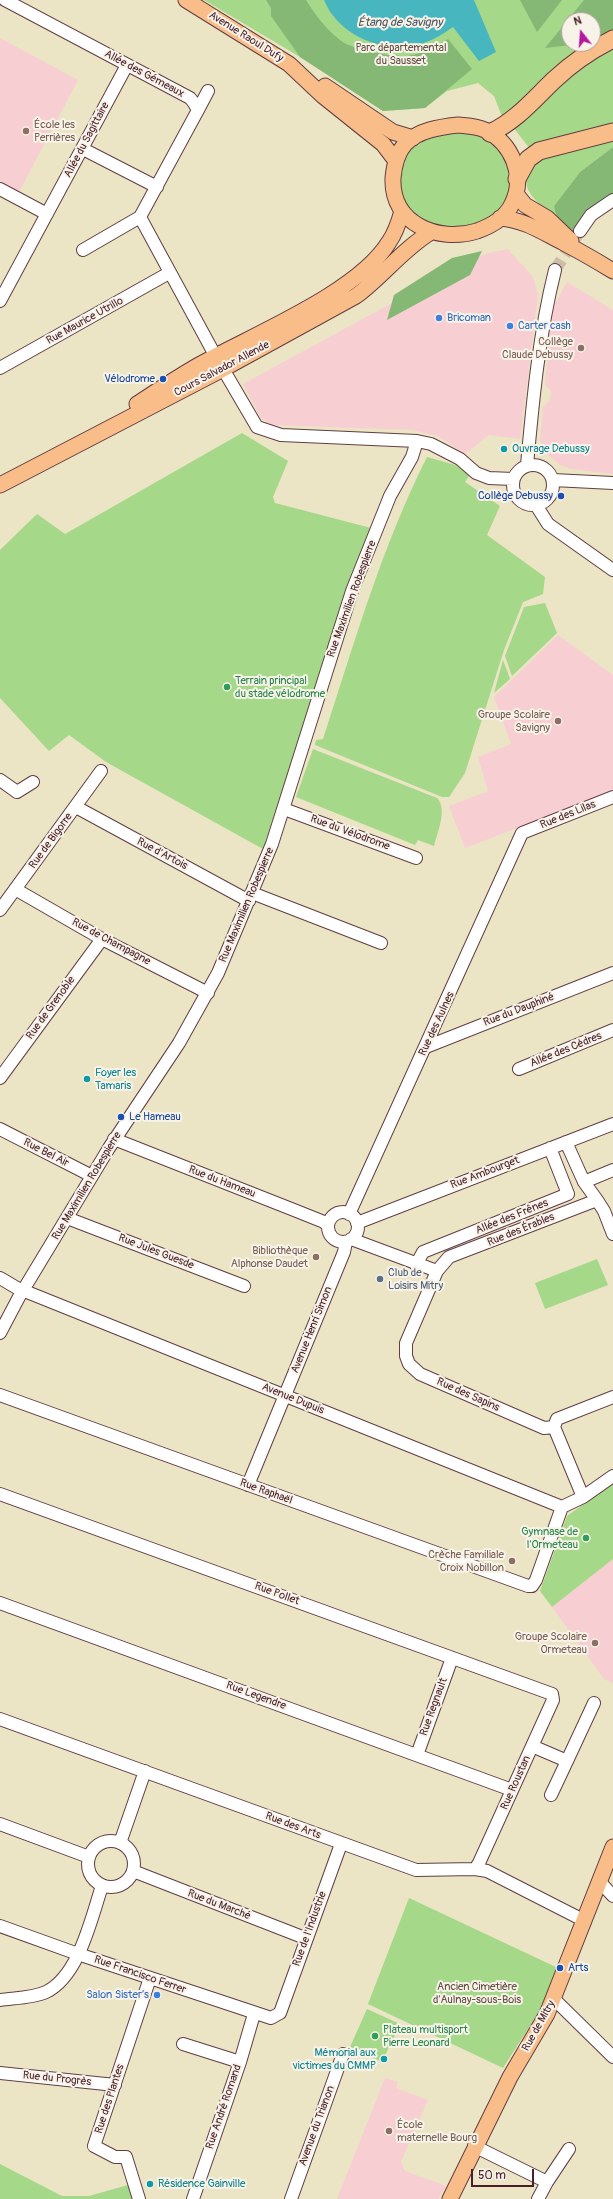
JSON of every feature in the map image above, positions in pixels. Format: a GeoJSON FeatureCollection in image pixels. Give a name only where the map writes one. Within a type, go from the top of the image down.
{"type":"FeatureCollection","features":[{"type":"Feature","properties":{"kind":"highway"},"geometry":{"type":"LineString","coordinates":[[490,133],[506,126],[571,65],[588,52],[613,39]]}},
{"type":"Feature","properties":{"kind":"highway"},"geometry":{"type":"LineString","coordinates":[[517,187],[528,158],[539,151],[613,132]]}},
{"type":"Feature","properties":{"kind":"main road","name":"Avenue Raoul Dufy"},"geometry":{"type":"LineString","coordinates":[[186,0],[289,64],[305,77],[323,96],[383,144],[396,161]]}},
{"type":"Feature","properties":{"kind":"main road","name":"Avenue Raoul Dufy"},"geometry":{"type":"LineString","coordinates":[[305,77],[323,85],[393,132],[413,138]]}},
{"type":"Feature","properties":{"kind":"main road"},"geometry":{"type":"LineString","coordinates":[[517,187],[511,206],[500,218],[482,229],[468,234],[431,232],[418,225],[402,211],[395,196],[393,185],[396,161],[405,144],[413,138],[440,127],[458,125],[476,127],[490,133],[500,140],[513,157],[517,187],[528,208],[547,218],[580,250]]}},
{"type":"Feature","properties":{"kind":"main road","name":"Cours Salvador Allende"},"geometry":{"type":"LineString","coordinates":[[0,485],[219,363],[353,279],[372,262],[389,243],[396,229],[402,211]]}},
{"type":"Feature","properties":{"kind":"main road"},"geometry":{"type":"LineString","coordinates":[[500,218],[521,221],[580,250],[613,271]]}},
{"type":"Feature","properties":{"kind":"main road","name":"Cours Salvador Allende"},"geometry":{"type":"LineString","coordinates":[[0,476],[127,409],[356,296],[375,282],[414,242],[431,232]]}},
{"type":"Feature","properties":{"kind":"main road","name":"Rue de Mitry"},"geometry":{"type":"LineString","coordinates":[[450,2199],[474,2146],[510,2077],[554,1999],[613,1847]]}},
{"type":"Feature","properties":{"kind":"street","name":"Allée des Gémeaux"},"geometry":{"type":"LineString","coordinates":[[5,0],[190,98],[198,110]]}},
{"type":"Feature","properties":{"kind":"street","name":"Allée du Sagittaire"},"geometry":{"type":"LineString","coordinates":[[0,301],[127,65]]}},
{"type":"Feature","properties":{"kind":"street"},"geometry":{"type":"LineString","coordinates":[[83,250],[140,217],[208,91]]}},
{"type":"Feature","properties":{"kind":"street"},"geometry":{"type":"LineString","coordinates":[[83,148],[157,187]]}},
{"type":"Feature","properties":{"kind":"street"},"geometry":{"type":"LineString","coordinates":[[0,189],[47,214]]}},
{"type":"Feature","properties":{"kind":"street"},"geometry":{"type":"LineString","coordinates":[[580,231],[591,215],[613,200]]}},
{"type":"Feature","properties":{"kind":"street"},"geometry":{"type":"LineString","coordinates":[[140,217],[219,363],[257,427],[281,435],[418,441],[431,444],[460,459],[476,473],[489,478],[514,479]]}},
{"type":"Feature","properties":{"kind":"street"},"geometry":{"type":"LineString","coordinates":[[527,465],[533,398],[545,309],[555,270]]}},
{"type":"Feature","properties":{"kind":"street","name":"Rue Maurice Utrillo"},"geometry":{"type":"LineString","coordinates":[[0,368],[169,273]]}},
{"type":"Feature","properties":{"kind":"street","name":"Rue Maximilien Robespierre"},"geometry":{"type":"LineString","coordinates":[[0,1333],[24,1290],[114,1140],[179,1044],[208,993],[251,897],[284,809],[352,591],[390,496],[412,457],[418,441]]}},
{"type":"Feature","properties":{"kind":"street"},"geometry":{"type":"LineString","coordinates":[[527,465],[540,465],[546,469],[553,480],[552,493],[542,503],[536,505],[529,505],[518,498],[513,486],[514,479],[521,468],[527,465]]}},
{"type":"Feature","properties":{"kind":"street"},"geometry":{"type":"LineString","coordinates":[[553,480],[613,483]]}},
{"type":"Feature","properties":{"kind":"street"},"geometry":{"type":"LineString","coordinates":[[536,505],[548,524],[613,570]]}},
{"type":"Feature","properties":{"kind":"street","name":"Rue de Bigorre"},"geometry":{"type":"LineString","coordinates":[[0,910],[101,771]]}},
{"type":"Feature","properties":{"kind":"street"},"geometry":{"type":"LineString","coordinates":[[0,780],[17,792],[32,782]]}},
{"type":"Feature","properties":{"kind":"street","name":"Rue des Lilas"},"geometry":{"type":"LineString","coordinates":[[522,833],[613,797]]}},
{"type":"Feature","properties":{"kind":"street","name":"Rue d'Artois"},"geometry":{"type":"LineString","coordinates":[[76,807],[251,897],[381,943]]}},
{"type":"Feature","properties":{"kind":"street","name":"Rue du Vélodrome"},"geometry":{"type":"LineString","coordinates":[[284,809],[416,858]]}},
{"type":"Feature","properties":{"kind":"street","name":"Rue des Aulnes"},"geometry":{"type":"LineString","coordinates":[[349,1214],[522,833]]}},
{"type":"Feature","properties":{"kind":"street","name":"Rue de Champagne"},"geometry":{"type":"LineString","coordinates":[[15,890],[102,939],[208,993]]}},
{"type":"Feature","properties":{"kind":"street","name":"Rue de Grenoble"},"geometry":{"type":"LineString","coordinates":[[0,1078],[102,939]]}},
{"type":"Feature","properties":{"kind":"street","name":"Rue du Dauphiné"},"geometry":{"type":"LineString","coordinates":[[426,1047],[613,973]]}},
{"type":"Feature","properties":{"kind":"street","name":"Allée des Cèdres"},"geometry":{"type":"LineString","coordinates":[[519,1069],[613,1030]]}},
{"type":"Feature","properties":{"kind":"street","name":"Rue Ambourget"},"geometry":{"type":"LineString","coordinates":[[357,1223],[613,1124]]}},
{"type":"Feature","properties":{"kind":"street","name":"Rue Bel Air"},"geometry":{"type":"LineString","coordinates":[[0,1129],[92,1176]]}},
{"type":"Feature","properties":{"kind":"street","name":"Rue du Hameau"},"geometry":{"type":"LineString","coordinates":[[114,1140],[324,1222],[328,1226]]}},
{"type":"Feature","properties":{"kind":"street"},"geometry":{"type":"LineString","coordinates":[[566,1142],[584,1182],[604,1211],[613,1234]]}},
{"type":"Feature","properties":{"kind":"street","name":"Allée des Frênes"},"geometry":{"type":"LineString","coordinates":[[416,1264],[422,1252],[568,1194],[550,1148]]}},
{"type":"Feature","properties":{"kind":"street"},"geometry":{"type":"LineString","coordinates":[[584,1182],[612,1174]]}},
{"type":"Feature","properties":{"kind":"street","name":"Rue des Érables"},"geometry":{"type":"LineString","coordinates":[[437,1272],[449,1257],[597,1200]]}},
{"type":"Feature","properties":{"kind":"street"},"geometry":{"type":"LineString","coordinates":[[348,1240],[357,1232],[357,1223],[349,1214],[340,1213],[335,1215],[329,1222],[328,1226],[333,1238],[348,1240],[437,1272]]}},
{"type":"Feature","properties":{"kind":"street","name":"Rue Jules Guesde"},"geometry":{"type":"LineString","coordinates":[[67,1218],[244,1286]]}},
{"type":"Feature","properties":{"kind":"street","name":"Avenue Henri Simon"},"geometry":{"type":"LineString","coordinates":[[248,1485],[348,1240]]}},
{"type":"Feature","properties":{"kind":"street","name":"Rue des Sapins"},"geometry":{"type":"LineString","coordinates":[[437,1272],[406,1342],[406,1356],[409,1364],[420,1374],[508,1413],[544,1428],[554,1427]]}},
{"type":"Feature","properties":{"kind":"street","name":"Avenue Dupuis"},"geometry":{"type":"LineString","coordinates":[[0,1278],[24,1290],[562,1507]]}},
{"type":"Feature","properties":{"kind":"street","name":"Rue Raphaël"},"geometry":{"type":"LineString","coordinates":[[0,1395],[524,1585],[532,1586],[562,1507]]}},
{"type":"Feature","properties":{"kind":"street"},"geometry":{"type":"LineString","coordinates":[[583,1497],[554,1427],[557,1419],[613,1398]]}},
{"type":"Feature","properties":{"kind":"street"},"geometry":{"type":"LineString","coordinates":[[562,1507],[583,1497],[613,1476]]}},
{"type":"Feature","properties":{"kind":"street","name":"Rue Pollet"},"geometry":{"type":"LineString","coordinates":[[0,1494],[554,1696]]}},
{"type":"Feature","properties":{"kind":"street","name":"Rue Legendre"},"geometry":{"type":"LineString","coordinates":[[0,1603],[512,1790]]}},
{"type":"Feature","properties":{"kind":"street","name":"Rue Regnault"},"geometry":{"type":"LineString","coordinates":[[417,1755],[452,1658]]}},
{"type":"Feature","properties":{"kind":"street","name":"Rue Roustan"},"geometry":{"type":"LineString","coordinates":[[475,1869],[480,1863],[554,1696]]}},
{"type":"Feature","properties":{"kind":"street"},"geometry":{"type":"LineString","coordinates":[[551,1795],[594,1703]]}},
{"type":"Feature","properties":{"kind":"street","name":"Rue des Arts"},"geometry":{"type":"LineString","coordinates":[[0,1719],[416,1870],[475,1869],[487,1871],[585,1921]]}},
{"type":"Feature","properties":{"kind":"street"},"geometry":{"type":"LineString","coordinates":[[532,1746],[567,1761]]}},
{"type":"Feature","properties":{"kind":"street"},"geometry":{"type":"LineString","coordinates":[[120,1843],[145,1771]]}},
{"type":"Feature","properties":{"kind":"street"},"geometry":{"type":"LineString","coordinates":[[0,1824],[89,1857]]}},
{"type":"Feature","properties":{"kind":"street"},"geometry":{"type":"LineString","coordinates":[[105,1842],[120,1843],[130,1852],[133,1858],[133,1871],[130,1878],[118,1886],[102,1886],[92,1877],[88,1864],[89,1857],[98,1845],[105,1842]]}},
{"type":"Feature","properties":{"kind":"street","name":"Rue de l'Industrie"},"geometry":{"type":"LineString","coordinates":[[280,2013],[341,1844]]}},
{"type":"Feature","properties":{"kind":"street","name":"Rue du Marché"},"geometry":{"type":"LineString","coordinates":[[133,1871],[306,1938]]}},
{"type":"Feature","properties":{"kind":"street"},"geometry":{"type":"LineString","coordinates":[[600,1882],[613,1896]]}},
{"type":"Feature","properties":{"kind":"street"},"geometry":{"type":"LineString","coordinates":[[0,2000],[44,1993],[61,1983],[71,1970],[78,1954],[102,1886]]}},
{"type":"Feature","properties":{"kind":"street","name":"Rue Francisco Ferrer"},"geometry":{"type":"LineString","coordinates":[[0,1926],[254,2014],[272,2018],[280,2013]]}},
{"type":"Feature","properties":{"kind":"street","name":"Rue des Plantes"},"geometry":{"type":"LineString","coordinates":[[139,2199],[126,2157],[115,2157],[94,2146],[150,1978]]}},
{"type":"Feature","properties":{"kind":"street"},"geometry":{"type":"LineString","coordinates":[[554,1999],[613,2056]]}},
{"type":"Feature","properties":{"kind":"street","name":"Rue André Romand"},"geometry":{"type":"LineString","coordinates":[[193,2199],[240,2062],[254,2014]]}},
{"type":"Feature","properties":{"kind":"street"},"geometry":{"type":"LineString","coordinates":[[183,2044],[240,2062]]}},
{"type":"Feature","properties":{"kind":"street","name":"Avenue du Trianon"},"geometry":{"type":"LineString","coordinates":[[291,2199],[343,2054]]}},
{"type":"Feature","properties":{"kind":"street","name":"Rue du Progrès"},"geometry":{"type":"LineString","coordinates":[[0,2073],[115,2085]]}},
{"type":"Feature","properties":{"kind":"street"},"geometry":{"type":"LineString","coordinates":[[474,2146],[547,2182]]}},
{"type":"Feature","properties":{"kind":"street"},"geometry":{"type":"LineString","coordinates":[[538,2199],[547,2182],[569,2149]]}},
{"type":"Feature","properties":{"kind":"shaded area","name":"École les Perrières"},"geometry":{"type":"Polygon","coordinates":[[[0,38],[78,80],[19,192],[0,182],[0,38]]]}},
{"type":"Feature","properties":{"kind":"shaded area"},"geometry":{"type":"Polygon","coordinates":[[[508,249],[533,277],[538,295],[520,439],[489,435],[465,454],[438,436],[412,430],[272,425],[261,418],[243,384],[462,265],[488,253],[508,249]]]}},
{"type":"Feature","properties":{"kind":"shaded area","name":"Collège Claude Debussy"},"geometry":{"type":"Polygon","coordinates":[[[567,282],[613,310],[613,474],[571,469],[560,465],[544,452],[540,439],[543,407],[550,400],[551,391],[545,385],[551,311],[567,282]]]}},
{"type":"Feature","properties":{"kind":"shaded area","name":"Groupe Scolaire Savigny"},"geometry":{"type":"Polygon","coordinates":[[[558,635],[613,675],[613,791],[465,848],[449,806],[488,791],[478,757],[511,744],[494,697],[558,635]]]}},
{"type":"Feature","properties":{"kind":"shaded area","name":"Groupe Scolaire Ormeteau"},"geometry":{"type":"Polygon","coordinates":[[[613,1559],[613,1683],[604,1679],[552,1607],[613,1559]]]}},
{"type":"Feature","properties":{"kind":"shaded area","name":"École maternelle Bourg"},"geometry":{"type":"Polygon","coordinates":[[[385,2078],[398,2082],[396,2088],[428,2100],[401,2162],[405,2171],[446,2186],[438,2199],[337,2199],[385,2078]]]}},
{"type":"Feature","properties":{"kind":"green space","name":"Parc départemental du Sausset"},"geometry":{"type":"Polygon","coordinates":[[[204,0],[613,0],[613,30],[601,35],[601,12],[561,12],[561,52],[575,52],[544,79],[503,119],[494,96],[478,83],[447,91],[425,108],[383,111],[300,57],[204,0]]]}},
{"type":"Feature","properties":{"kind":"green space"},"geometry":{"type":"Polygon","coordinates":[[[266,0],[306,0],[321,22],[340,40],[353,47],[372,52],[408,56],[423,52],[448,39],[472,69],[425,108],[383,111],[300,57],[271,16],[271,8],[266,0]]]}},
{"type":"Feature","properties":{"kind":"green space"},"geometry":{"type":"Polygon","coordinates":[[[520,0],[562,0],[537,32],[520,0]]]}},
{"type":"Feature","properties":{"kind":"green space"},"geometry":{"type":"Polygon","coordinates":[[[584,0],[613,0],[613,30],[601,35],[601,12],[574,12],[584,0]]]}},
{"type":"Feature","properties":{"kind":"green space"},"geometry":{"type":"Polygon","coordinates":[[[561,28],[561,46],[545,48],[561,28]]]}},
{"type":"Feature","properties":{"kind":"green space"},"geometry":{"type":"Polygon","coordinates":[[[613,46],[613,126],[530,149],[513,127],[568,74],[613,46]]]}},
{"type":"Feature","properties":{"kind":"green space"},"geometry":{"type":"Polygon","coordinates":[[[455,132],[480,136],[495,145],[506,160],[512,178],[512,187],[505,205],[493,217],[477,224],[459,227],[441,226],[424,221],[410,211],[401,198],[398,180],[405,157],[418,142],[432,136],[455,132]]]}},
{"type":"Feature","properties":{"kind":"green space"},"geometry":{"type":"Polygon","coordinates":[[[613,139],[613,147],[580,172],[554,206],[560,221],[541,206],[534,198],[526,182],[528,174],[534,165],[546,156],[613,139]]]}},
{"type":"Feature","properties":{"kind":"green space"},"geometry":{"type":"Polygon","coordinates":[[[613,147],[613,194],[594,206],[572,232],[558,218],[554,206],[580,172],[613,147]]]}},
{"type":"Feature","properties":{"kind":"green space"},"geometry":{"type":"Polygon","coordinates":[[[482,251],[470,275],[387,320],[394,295],[452,258],[482,251]]]}},
{"type":"Feature","properties":{"kind":"green space"},"geometry":{"type":"Polygon","coordinates":[[[242,433],[288,461],[273,497],[275,503],[371,528],[350,584],[263,849],[106,762],[69,735],[49,751],[0,698],[0,550],[37,514],[65,534],[242,433]]]}},
{"type":"Feature","properties":{"kind":"green space"},"geometry":{"type":"Polygon","coordinates":[[[427,457],[473,470],[465,482],[500,506],[487,535],[545,577],[543,594],[523,602],[504,650],[465,773],[449,797],[442,797],[315,745],[316,740],[323,739],[382,560],[427,457]]]}},
{"type":"Feature","properties":{"kind":"green space"},"geometry":{"type":"Polygon","coordinates":[[[545,603],[557,633],[512,676],[505,656],[524,607],[545,603]]]}},
{"type":"Feature","properties":{"kind":"green space"},"geometry":{"type":"Polygon","coordinates":[[[503,660],[510,679],[494,693],[503,660]]]}},
{"type":"Feature","properties":{"kind":"green space"},"geometry":{"type":"Polygon","coordinates":[[[313,749],[437,798],[442,808],[442,815],[434,846],[418,840],[415,845],[296,797],[313,749]]]}},
{"type":"Feature","properties":{"kind":"green space"},"geometry":{"type":"Polygon","coordinates":[[[597,1259],[608,1285],[545,1309],[535,1283],[597,1259]]]}},
{"type":"Feature","properties":{"kind":"green space","name":"Gymnase de l'Ormeteau"},"geometry":{"type":"Polygon","coordinates":[[[613,1483],[613,1559],[552,1607],[540,1591],[567,1516],[613,1483]]]}},
{"type":"Feature","properties":{"kind":"green space","name":"Ancien Cimetière d'Aulnay-sous-Bois"},"geometry":{"type":"Polygon","coordinates":[[[409,1898],[558,1968],[540,2010],[503,2068],[368,2004],[409,1898]]]}},
{"type":"Feature","properties":{"kind":"green space","name":"Plateau multisport Pierre Leonard"},"geometry":{"type":"Polygon","coordinates":[[[367,2009],[400,2024],[382,2062],[350,2047],[367,2009]]]}},
{"type":"Feature","properties":{"kind":"green space"},"geometry":{"type":"Polygon","coordinates":[[[0,2164],[62,2196],[89,2196],[128,2185],[132,2199],[0,2199],[0,2164]]]}},
{"type":"Feature","properties":{"kind":"water","name":"Étang de Savigny"},"geometry":{"type":"Polygon","coordinates":[[[324,0],[474,0],[496,52],[479,61],[453,27],[437,37],[420,44],[392,46],[377,44],[351,32],[340,23],[331,13],[324,0]]]}},
{"type":"Feature","properties":{"kind":"tunnel"},"geometry":{"type":"LineString","coordinates":[[555,270],[580,231]]}},
{"type":"Feature","properties":{"kind":"place","name":"École les Perrières"},"geometry":{"type":"Point","coordinates":[26,131]}},
{"type":"Feature","properties":{"kind":"place","name":"Bricoman"},"geometry":{"type":"Point","coordinates":[439,318]}},
{"type":"Feature","properties":{"kind":"place","name":"Carter cash"},"geometry":{"type":"Point","coordinates":[510,326]}},
{"type":"Feature","properties":{"kind":"place","name":"Collège Claude Debussy"},"geometry":{"type":"Point","coordinates":[581,348]}},
{"type":"Feature","properties":{"kind":"place","name":"Vélodrome"},"geometry":{"type":"Point","coordinates":[163,379]}},
{"type":"Feature","properties":{"kind":"place","name":"Ouvrage Debussy"},"geometry":{"type":"Point","coordinates":[504,449]}},
{"type":"Feature","properties":{"kind":"place","name":"Collège Debussy"},"geometry":{"type":"Point","coordinates":[561,496]}},
{"type":"Feature","properties":{"kind":"place","name":"Terrain principal du stade vélodrome"},"geometry":{"type":"Point","coordinates":[227,687]}},
{"type":"Feature","properties":{"kind":"place","name":"Groupe Scolaire Savigny"},"geometry":{"type":"Point","coordinates":[558,721]}},
{"type":"Feature","properties":{"kind":"place","name":"Foyer les Tamaris"},"geometry":{"type":"Point","coordinates":[87,1079]}},
{"type":"Feature","properties":{"kind":"place","name":"Le Hameau"},"geometry":{"type":"Point","coordinates":[121,1117]}},
{"type":"Feature","properties":{"kind":"place","name":"Bibliothèque Alphonse Daudet"},"geometry":{"type":"Point","coordinates":[316,1257]}},
{"type":"Feature","properties":{"kind":"place","name":"Club de Loisirs Mitry"},"geometry":{"type":"Point","coordinates":[380,1279]}},
{"type":"Feature","properties":{"kind":"place","name":"Gymnase de l'Ormeteau"},"geometry":{"type":"Point","coordinates":[586,1538]}},
{"type":"Feature","properties":{"kind":"place","name":"Crèche Familiale Croix Nobillon"},"geometry":{"type":"Point","coordinates":[512,1561]}},
{"type":"Feature","properties":{"kind":"place","name":"Groupe Scolaire Ormeteau"},"geometry":{"type":"Point","coordinates":[595,1643]}},
{"type":"Feature","properties":{"kind":"place","name":"Arts"},"geometry":{"type":"Point","coordinates":[560,1968]}},
{"type":"Feature","properties":{"kind":"place","name":"Salon Sister’s"},"geometry":{"type":"Point","coordinates":[157,1995]}},
{"type":"Feature","properties":{"kind":"place","name":"Plateau multisport Pierre Leonard"},"geometry":{"type":"Point","coordinates":[375,2036]}},
{"type":"Feature","properties":{"kind":"place","name":"Mémorial aux victimes du CMMP"},"geometry":{"type":"Point","coordinates":[384,2059]}},
{"type":"Feature","properties":{"kind":"place","name":"École maternelle Bourg"},"geometry":{"type":"Point","coordinates":[389,2131]}},
{"type":"Feature","properties":{"kind":"place","name":"Résidence Gainville"},"geometry":{"type":"Point","coordinates":[150,2184]}}]}
